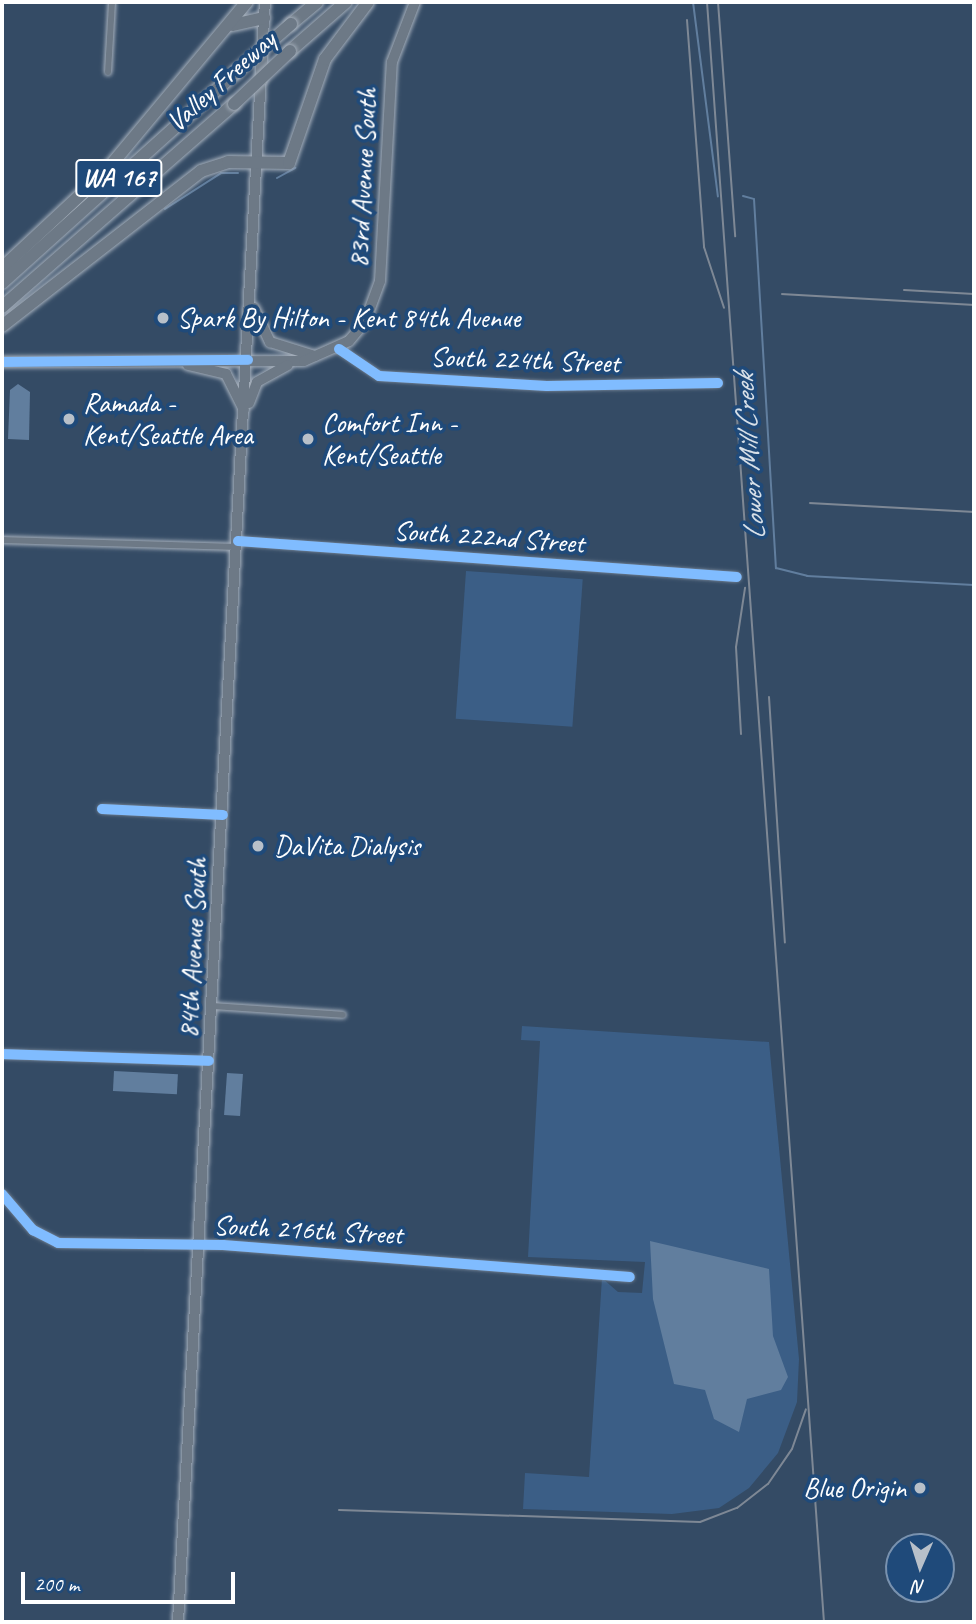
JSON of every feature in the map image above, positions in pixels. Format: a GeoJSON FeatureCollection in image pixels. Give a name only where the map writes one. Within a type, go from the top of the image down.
{"type":"FeatureCollection","features":[{"type":"Feature","properties":{"kind":"highway"},"geometry":{"type":"LineString","coordinates":[[2,268],[106,171],[232,26],[247,2]]}},
{"type":"Feature","properties":{"kind":"highway","name":"Valley Freeway"},"geometry":{"type":"LineString","coordinates":[[2,283],[317,2]]}},
{"type":"Feature","properties":{"kind":"highway","name":"Valley Freeway"},"geometry":{"type":"LineString","coordinates":[[2,307],[346,2]]}},
{"type":"Feature","properties":{"kind":"highway"},"geometry":{"type":"LineString","coordinates":[[2,326],[192,177],[221,163],[284,165],[294,158],[325,59],[368,2]]}},
{"type":"Feature","properties":{"kind":"highway"},"geometry":{"type":"LineString","coordinates":[[232,26],[264,18]]}},
{"type":"Feature","properties":{"kind":"main road","name":"84th Avenue South"},"geometry":{"type":"LineString","coordinates":[[178,1622],[248,360],[265,2]]}},
{"type":"Feature","properties":{"kind":"main road","name":"83rd Avenue South"},"geometry":{"type":"LineString","coordinates":[[339,349],[363,325],[378,290],[392,62],[415,2]]}},
{"type":"Feature","properties":{"kind":"main road"},"geometry":{"type":"LineString","coordinates":[[251,294],[270,342],[322,357]]}},
{"type":"Feature","properties":{"kind":"main road"},"geometry":{"type":"LineString","coordinates":[[245,413],[257,382],[339,349]]}},
{"type":"Feature","properties":{"kind":"main road"},"geometry":{"type":"LineString","coordinates":[[167,361],[226,374],[245,413]]}},
{"type":"Feature","properties":{"kind":"main road"},"geometry":{"type":"LineString","coordinates":[[2,362],[304,361]]}},
{"type":"Feature","properties":{"kind":"street"},"geometry":{"type":"LineString","coordinates":[[108,72],[112,2]]}},
{"type":"Feature","properties":{"kind":"street","name":"South 224th Street"},"geometry":{"type":"LineString","coordinates":[[339,349],[379,376],[547,386],[719,383]]}},
{"type":"Feature","properties":{"kind":"street","name":"South 222nd Street"},"geometry":{"type":"LineString","coordinates":[[2,540],[238,544],[737,577]]}},
{"type":"Feature","properties":{"kind":"street"},"geometry":{"type":"LineString","coordinates":[[102,809],[223,815]]}},
{"type":"Feature","properties":{"kind":"street"},"geometry":{"type":"LineString","coordinates":[[212,1006],[343,1015]]}},
{"type":"Feature","properties":{"kind":"street"},"geometry":{"type":"LineString","coordinates":[[2,1055],[209,1061]]}},
{"type":"Feature","properties":{"kind":"street","name":"South 216th Street"},"geometry":{"type":"LineString","coordinates":[[2,1194],[33,1230],[58,1243],[199,1247],[630,1277]]}},
{"type":"Feature","properties":{"kind":"shaded area"},"geometry":{"type":"Polygon","coordinates":[[[18,384],[30,392],[29,440],[8,439],[10,390],[18,384]]]}},
{"type":"Feature","properties":{"kind":"shaded area"},"geometry":{"type":"Polygon","coordinates":[[[466,571],[583,579],[572,727],[456,719],[466,571]]]}},
{"type":"Feature","properties":{"kind":"shaded area"},"geometry":{"type":"Polygon","coordinates":[[[522,1026],[769,1042],[799,1359],[797,1402],[778,1453],[749,1488],[719,1508],[672,1514],[523,1509],[525,1473],[589,1477],[602,1278],[618,1292],[642,1293],[645,1262],[528,1257],[540,1041],[521,1040],[522,1026]]]}},
{"type":"Feature","properties":{"kind":"shaded area"},"geometry":{"type":"Polygon","coordinates":[[[114,1071],[178,1074],[177,1094],[113,1091],[114,1071]]]}},
{"type":"Feature","properties":{"kind":"shaded area"},"geometry":{"type":"Polygon","coordinates":[[[227,1073],[243,1074],[240,1116],[224,1115],[227,1073]]]}},
{"type":"Feature","properties":{"kind":"shaded area"},"geometry":{"type":"Polygon","coordinates":[[[650,1241],[769,1269],[773,1336],[788,1377],[781,1390],[747,1399],[739,1432],[714,1419],[705,1390],[674,1384],[653,1299],[650,1241]]]}},
{"type":"Feature","properties":{"kind":"waterway","name":"Lower Mill Creek"},"geometry":{"type":"LineString","coordinates":[[693,2],[718,196]]}},
{"type":"Feature","properties":{"kind":"waterway"},"geometry":{"type":"LineString","coordinates":[[277,178],[295,168]]}},
{"type":"Feature","properties":{"kind":"waterway"},"geometry":{"type":"LineString","coordinates":[[165,209],[221,173],[238,173]]}},
{"type":"Feature","properties":{"kind":"waterway","name":"Lower Mill Creek"},"geometry":{"type":"LineString","coordinates":[[743,196],[754,199],[776,568],[807,576],[974,585]]}},
{"type":"Feature","properties":{"kind":"railway"},"geometry":{"type":"LineString","coordinates":[[707,2],[824,1622]]}},
{"type":"Feature","properties":{"kind":"railway"},"geometry":{"type":"LineString","coordinates":[[718,2],[735,236]]}},
{"type":"Feature","properties":{"kind":"railway"},"geometry":{"type":"LineString","coordinates":[[687,20],[704,247],[724,308]]}},
{"type":"Feature","properties":{"kind":"railway"},"geometry":{"type":"LineString","coordinates":[[904,290],[974,294]]}},
{"type":"Feature","properties":{"kind":"railway"},"geometry":{"type":"LineString","coordinates":[[782,294],[974,305]]}},
{"type":"Feature","properties":{"kind":"railway"},"geometry":{"type":"LineString","coordinates":[[810,503],[974,512]]}},
{"type":"Feature","properties":{"kind":"railway"},"geometry":{"type":"LineString","coordinates":[[741,734],[736,647],[745,588]]}},
{"type":"Feature","properties":{"kind":"railway"},"geometry":{"type":"LineString","coordinates":[[769,697],[785,942]]}},
{"type":"Feature","properties":{"kind":"railway"},"geometry":{"type":"LineString","coordinates":[[339,1510],[700,1522],[737,1508],[768,1484],[792,1449],[806,1409]]}},
{"type":"Feature","properties":{"kind":"cycle path"},"geometry":{"type":"LineString","coordinates":[[339,349],[379,376],[547,386],[718,383]]}},
{"type":"Feature","properties":{"kind":"cycle path"},"geometry":{"type":"LineString","coordinates":[[2,362],[248,360]]}},
{"type":"Feature","properties":{"kind":"cycle path"},"geometry":{"type":"LineString","coordinates":[[238,541],[737,577]]}},
{"type":"Feature","properties":{"kind":"cycle path"},"geometry":{"type":"LineString","coordinates":[[102,809],[223,815]]}},
{"type":"Feature","properties":{"kind":"cycle path"},"geometry":{"type":"LineString","coordinates":[[2,1054],[209,1061]]}},
{"type":"Feature","properties":{"kind":"cycle path"},"geometry":{"type":"LineString","coordinates":[[2,1194],[33,1230],[58,1243],[223,1245],[630,1277]]}},
{"type":"Feature","properties":{"kind":"place","name":"Spark By Hilton - Kent 84th Avenue"},"geometry":{"type":"Point","coordinates":[163,318]}},
{"type":"Feature","properties":{"kind":"place","name":"Ramada - Kent/Seattle Area"},"geometry":{"type":"Point","coordinates":[69,419]}},
{"type":"Feature","properties":{"kind":"place","name":"Comfort Inn - Kent/Seattle"},"geometry":{"type":"Point","coordinates":[308,439]}},
{"type":"Feature","properties":{"kind":"place","name":"DaVita Dialysis"},"geometry":{"type":"Point","coordinates":[258,846]}},
{"type":"Feature","properties":{"kind":"place","name":"Blue Origin"},"geometry":{"type":"Point","coordinates":[920,1488]}}]}
